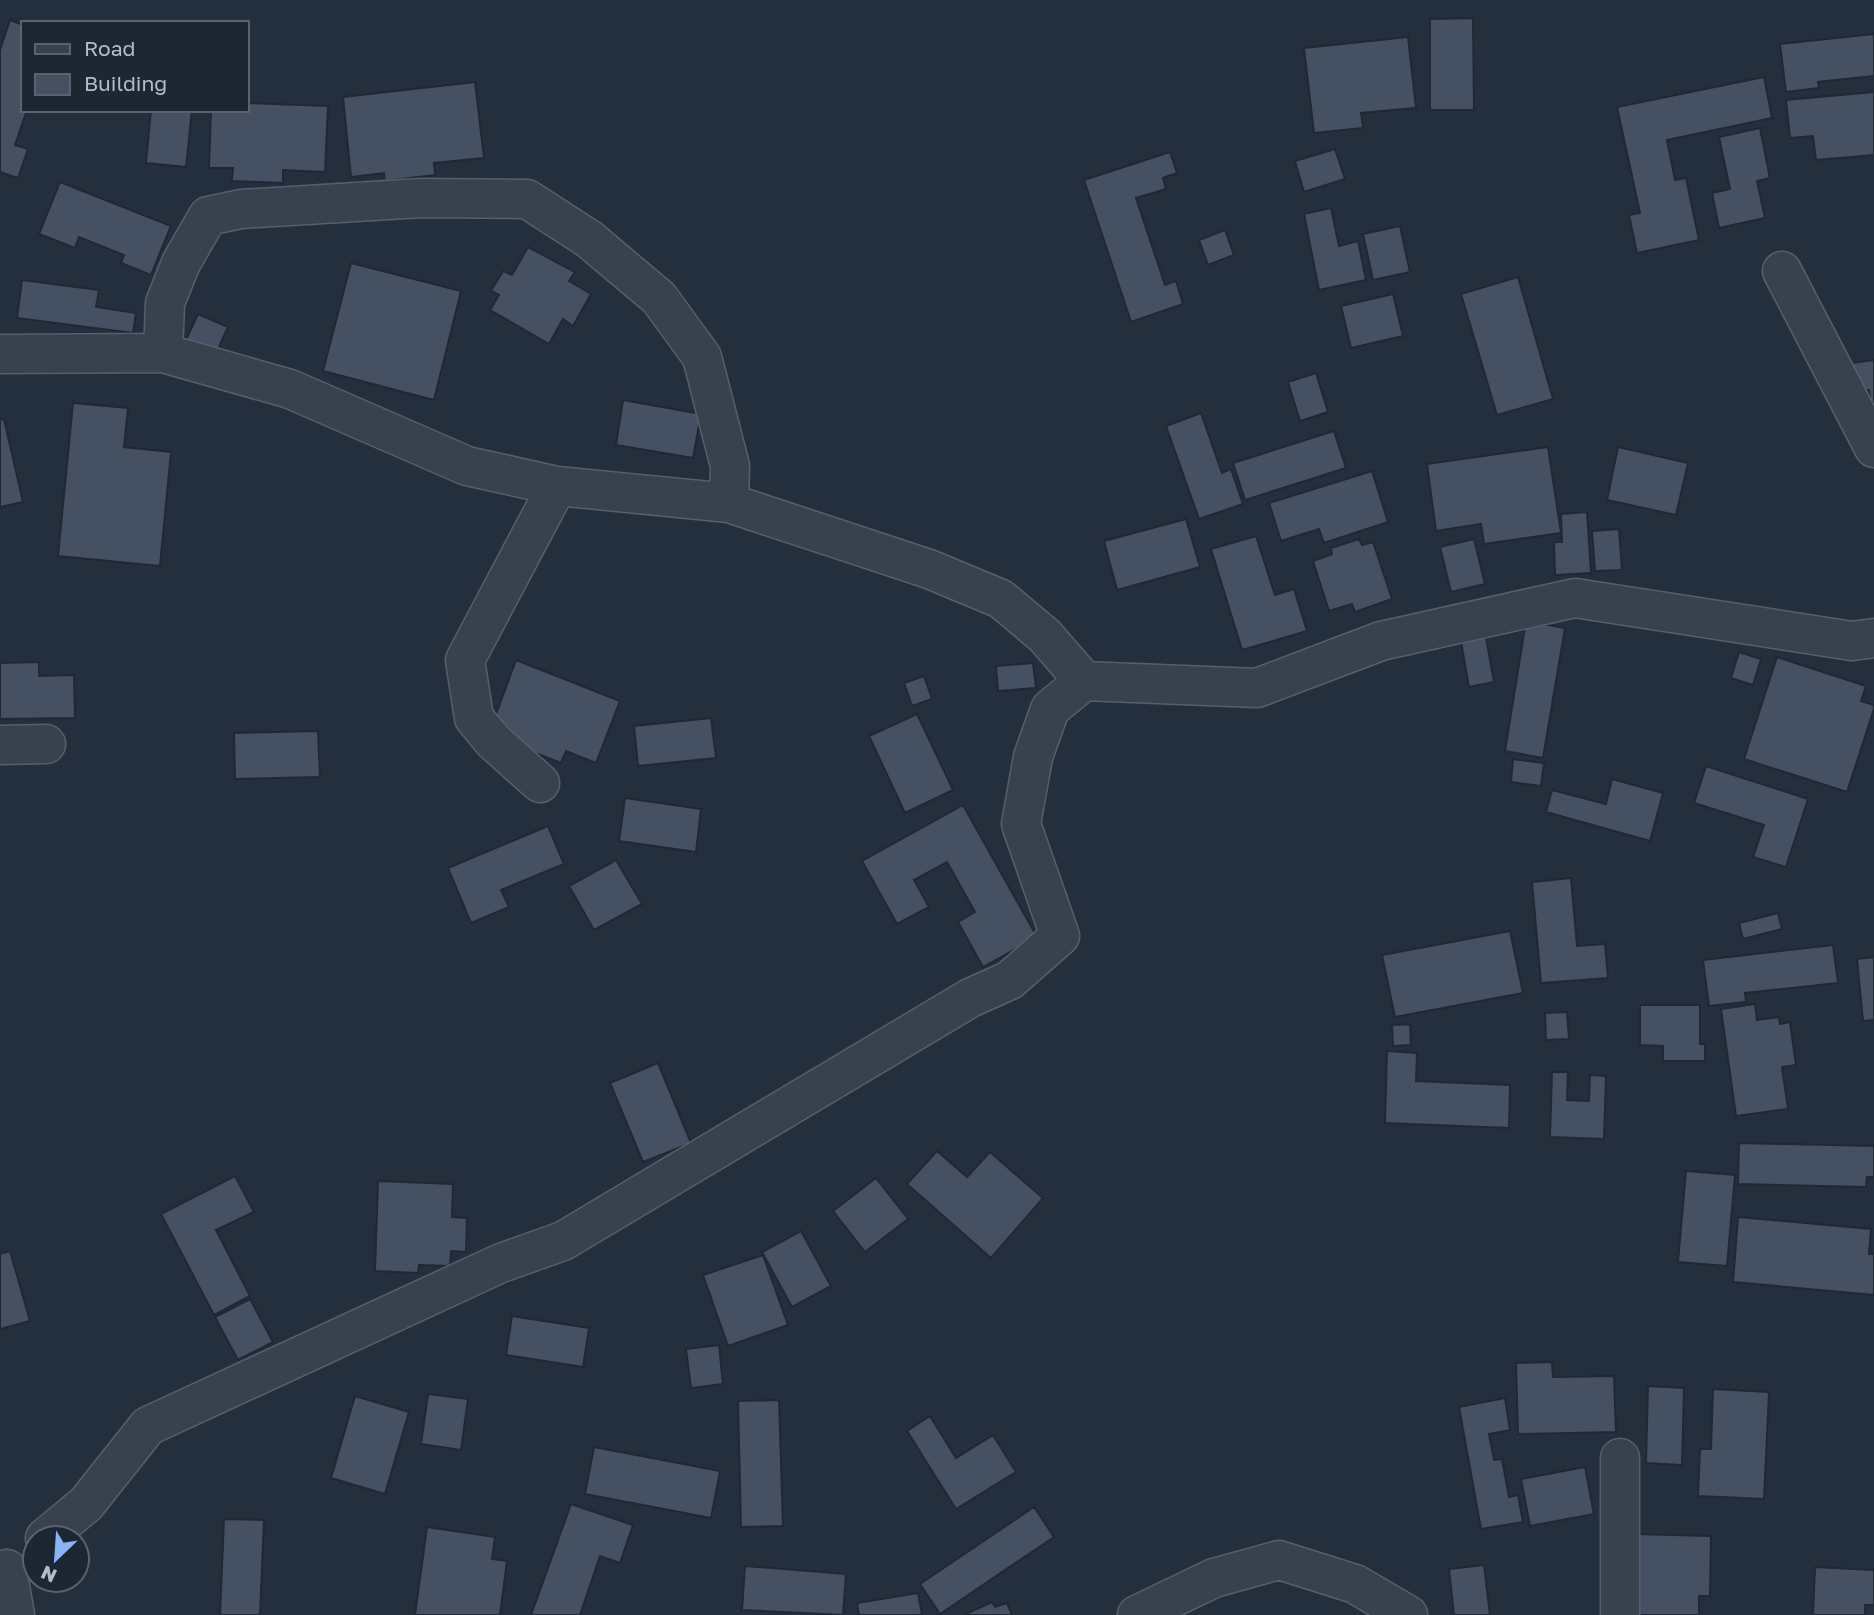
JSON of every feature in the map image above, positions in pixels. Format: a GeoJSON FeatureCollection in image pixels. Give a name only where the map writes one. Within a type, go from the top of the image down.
{"type":"FeatureCollection","features":[{"type":"Feature","properties":{"kind":"street"},"geometry":{"type":"LineString","coordinates":[[163,353],[165,303],[181,263],[208,216],[241,209],[421,198],[527,199],[589,239],[659,298],[702,357],[730,466],[729,503]]}},
{"type":"Feature","properties":{"kind":"street"},"geometry":{"type":"LineString","coordinates":[[1782,271],[1874,447]]}},
{"type":"Feature","properties":{"kind":"street"},"geometry":{"type":"LineString","coordinates":[[0,354],[163,353],[290,388],[467,466],[557,486],[729,503],[929,569],[1001,599],[1045,636],[1084,681]]}},
{"type":"Feature","properties":{"kind":"street"},"geometry":{"type":"LineString","coordinates":[[540,783],[493,741],[474,718],[465,660],[557,486]]}},
{"type":"Feature","properties":{"kind":"street"},"geometry":{"type":"LineString","coordinates":[[62,1524],[86,1504],[148,1426],[501,1263],[563,1241],[970,998],[1010,979],[1060,936],[1021,824],[1033,757],[1050,709],[1084,681],[1257,688],[1381,641],[1575,598],[1852,641],[1874,638]]}},
{"type":"Feature","properties":{"kind":"street"},"geometry":{"type":"LineString","coordinates":[[0,745],[46,744]]}},
{"type":"Feature","properties":{"kind":"street"},"geometry":{"type":"LineString","coordinates":[[1620,1458],[1620,1615]]}},
{"type":"Feature","properties":{"kind":"street"},"geometry":{"type":"LineString","coordinates":[[1138,1615],[1213,1578],[1279,1560],[1355,1584],[1408,1615]]}},
{"type":"Feature","properties":{"kind":"street"},"geometry":{"type":"LineString","coordinates":[[14,1563],[15,1615]]}},
{"type":"Feature","properties":{"kind":"building"},"geometry":{"type":"Polygon","coordinates":[[[1473,18],[1474,110],[1430,110],[1430,19],[1473,18]]]}},
{"type":"Feature","properties":{"kind":"building"},"geometry":{"type":"Polygon","coordinates":[[[10,20],[21,24],[21,112],[26,112],[15,145],[28,149],[18,178],[0,172],[0,50],[10,20]]]}},
{"type":"Feature","properties":{"kind":"building"},"geometry":{"type":"Polygon","coordinates":[[[1874,34],[1874,76],[1818,82],[1819,88],[1786,92],[1780,44],[1874,34]]]}},
{"type":"Feature","properties":{"kind":"building"},"geometry":{"type":"Polygon","coordinates":[[[1408,37],[1416,108],[1361,113],[1363,128],[1314,133],[1304,48],[1408,37]]]}},
{"type":"Feature","properties":{"kind":"building"},"geometry":{"type":"Polygon","coordinates":[[[1764,77],[1772,118],[1667,140],[1675,180],[1686,178],[1699,240],[1637,253],[1629,215],[1640,213],[1617,107],[1764,77]]]}},
{"type":"Feature","properties":{"kind":"building"},"geometry":{"type":"Polygon","coordinates":[[[475,82],[484,158],[434,163],[435,175],[385,181],[384,173],[351,177],[343,97],[475,82]]]}},
{"type":"Feature","properties":{"kind":"building"},"geometry":{"type":"Polygon","coordinates":[[[1874,92],[1874,155],[1816,160],[1813,136],[1790,138],[1786,100],[1874,92]]]}},
{"type":"Feature","properties":{"kind":"building"},"geometry":{"type":"Polygon","coordinates":[[[248,103],[328,106],[325,172],[283,170],[283,183],[232,181],[233,168],[209,168],[211,112],[248,112],[248,103]]]}},
{"type":"Feature","properties":{"kind":"building"},"geometry":{"type":"Polygon","coordinates":[[[151,112],[192,112],[186,167],[146,163],[151,112]]]}},
{"type":"Feature","properties":{"kind":"building"},"geometry":{"type":"Polygon","coordinates":[[[1760,128],[1770,178],[1757,181],[1765,218],[1719,228],[1712,193],[1730,189],[1719,137],[1760,128]]]}},
{"type":"Feature","properties":{"kind":"building"},"geometry":{"type":"Polygon","coordinates":[[[1335,149],[1345,179],[1304,192],[1295,161],[1335,149]]]}},
{"type":"Feature","properties":{"kind":"building"},"geometry":{"type":"Polygon","coordinates":[[[1170,152],[1177,173],[1163,178],[1166,189],[1136,198],[1165,285],[1176,281],[1183,304],[1131,322],[1084,180],[1170,152]]]}},
{"type":"Feature","properties":{"kind":"building"},"geometry":{"type":"Polygon","coordinates":[[[60,182],[171,226],[151,275],[121,263],[124,255],[79,237],[75,248],[39,234],[60,182]]]}},
{"type":"Feature","properties":{"kind":"building"},"geometry":{"type":"Polygon","coordinates":[[[1331,208],[1339,246],[1358,241],[1366,280],[1319,290],[1304,214],[1331,208]]]}},
{"type":"Feature","properties":{"kind":"building"},"geometry":{"type":"Polygon","coordinates":[[[1400,226],[1410,272],[1373,280],[1363,234],[1400,226]]]}},
{"type":"Feature","properties":{"kind":"building"},"geometry":{"type":"Polygon","coordinates":[[[1225,230],[1234,255],[1208,265],[1199,240],[1225,230]]]}},
{"type":"Feature","properties":{"kind":"building"},"geometry":{"type":"Polygon","coordinates":[[[528,247],[575,272],[569,281],[591,294],[573,326],[563,319],[549,344],[490,310],[499,295],[491,291],[503,271],[512,275],[528,247]]]}},
{"type":"Feature","properties":{"kind":"building"},"geometry":{"type":"Polygon","coordinates":[[[351,263],[461,291],[434,400],[323,371],[351,263]]]}},
{"type":"Feature","properties":{"kind":"building"},"geometry":{"type":"Polygon","coordinates":[[[1518,277],[1553,399],[1497,415],[1461,294],[1518,277]]]}},
{"type":"Feature","properties":{"kind":"building"},"geometry":{"type":"Polygon","coordinates":[[[22,280],[99,290],[96,307],[136,313],[133,333],[17,318],[22,280]]]}},
{"type":"Feature","properties":{"kind":"building"},"geometry":{"type":"Polygon","coordinates":[[[1393,294],[1403,336],[1351,348],[1341,306],[1393,294]]]}},
{"type":"Feature","properties":{"kind":"building"},"geometry":{"type":"Polygon","coordinates":[[[198,314],[228,327],[215,356],[185,342],[198,314]]]}},
{"type":"Feature","properties":{"kind":"building"},"geometry":{"type":"Polygon","coordinates":[[[1874,360],[1873,427],[1869,390],[1855,391],[1852,363],[1874,360]]]}},
{"type":"Feature","properties":{"kind":"building"},"geometry":{"type":"Polygon","coordinates":[[[1316,373],[1328,412],[1300,421],[1288,382],[1316,373]]]}},
{"type":"Feature","properties":{"kind":"building"},"geometry":{"type":"Polygon","coordinates":[[[623,400],[701,414],[693,458],[616,445],[623,400]]]}},
{"type":"Feature","properties":{"kind":"building"},"geometry":{"type":"Polygon","coordinates":[[[73,403],[128,408],[124,447],[171,452],[160,566],[58,556],[73,403]]]}},
{"type":"Feature","properties":{"kind":"building"},"geometry":{"type":"Polygon","coordinates":[[[1201,413],[1222,473],[1231,469],[1243,504],[1199,519],[1166,426],[1201,413]]]}},
{"type":"Feature","properties":{"kind":"building"},"geometry":{"type":"Polygon","coordinates":[[[4,419],[23,502],[0,507],[0,420],[4,419]]]}},
{"type":"Feature","properties":{"kind":"building"},"geometry":{"type":"Polygon","coordinates":[[[1334,431],[1346,468],[1245,500],[1233,463],[1334,431]]]}},
{"type":"Feature","properties":{"kind":"building"},"geometry":{"type":"Polygon","coordinates":[[[1548,447],[1561,533],[1484,544],[1481,524],[1436,531],[1427,464],[1548,447]]]}},
{"type":"Feature","properties":{"kind":"building"},"geometry":{"type":"Polygon","coordinates":[[[1618,447],[1688,463],[1676,515],[1607,500],[1618,447]]]}},
{"type":"Feature","properties":{"kind":"building"},"geometry":{"type":"Polygon","coordinates":[[[1372,471],[1388,522],[1324,543],[1319,529],[1281,541],[1269,503],[1372,471]]]}},
{"type":"Feature","properties":{"kind":"building"},"geometry":{"type":"Polygon","coordinates":[[[1587,512],[1591,573],[1555,575],[1554,542],[1562,542],[1561,514],[1587,512]]]}},
{"type":"Feature","properties":{"kind":"building"},"geometry":{"type":"Polygon","coordinates":[[[1186,519],[1200,567],[1117,590],[1104,541],[1186,519]]]}},
{"type":"Feature","properties":{"kind":"building"},"geometry":{"type":"Polygon","coordinates":[[[1619,529],[1622,570],[1595,571],[1592,531],[1619,529]]]}},
{"type":"Feature","properties":{"kind":"building"},"geometry":{"type":"Polygon","coordinates":[[[1256,536],[1275,595],[1294,589],[1307,631],[1242,650],[1211,549],[1256,536]]]}},
{"type":"Feature","properties":{"kind":"building"},"geometry":{"type":"Polygon","coordinates":[[[1359,539],[1362,545],[1373,542],[1392,599],[1355,612],[1352,604],[1329,611],[1313,561],[1332,554],[1331,548],[1359,539]]]}},
{"type":"Feature","properties":{"kind":"building"},"geometry":{"type":"Polygon","coordinates":[[[1474,539],[1485,584],[1451,592],[1440,547],[1474,539]]]}},
{"type":"Feature","properties":{"kind":"building"},"geometry":{"type":"Polygon","coordinates":[[[1526,621],[1565,628],[1543,758],[1505,751],[1526,621]]]}},
{"type":"Feature","properties":{"kind":"building"},"geometry":{"type":"Polygon","coordinates":[[[1485,632],[1494,682],[1469,687],[1460,636],[1485,632]]]}},
{"type":"Feature","properties":{"kind":"building"},"geometry":{"type":"Polygon","coordinates":[[[1739,652],[1761,659],[1753,685],[1731,678],[1739,652]]]}},
{"type":"Feature","properties":{"kind":"building"},"geometry":{"type":"Polygon","coordinates":[[[1777,657],[1866,686],[1861,701],[1874,705],[1874,709],[1847,792],[1744,759],[1777,657]]]}},
{"type":"Feature","properties":{"kind":"building"},"geometry":{"type":"Polygon","coordinates":[[[516,660],[620,701],[596,763],[566,751],[561,763],[507,742],[492,725],[516,660]]]}},
{"type":"Feature","properties":{"kind":"building"},"geometry":{"type":"Polygon","coordinates":[[[39,662],[39,676],[74,675],[75,718],[0,719],[0,663],[39,662]]]}},
{"type":"Feature","properties":{"kind":"building"},"geometry":{"type":"Polygon","coordinates":[[[1033,663],[1036,688],[998,691],[996,666],[1033,663]]]}},
{"type":"Feature","properties":{"kind":"building"},"geometry":{"type":"Polygon","coordinates":[[[924,676],[932,699],[912,706],[904,683],[924,676]]]}},
{"type":"Feature","properties":{"kind":"building"},"geometry":{"type":"Polygon","coordinates":[[[917,714],[953,790],[905,813],[869,736],[917,714]]]}},
{"type":"Feature","properties":{"kind":"building"},"geometry":{"type":"Polygon","coordinates":[[[711,718],[716,758],[638,766],[634,726],[711,718]]]}},
{"type":"Feature","properties":{"kind":"building"},"geometry":{"type":"Polygon","coordinates":[[[318,731],[320,777],[235,779],[234,733],[318,731]]]}},
{"type":"Feature","properties":{"kind":"building"},"geometry":{"type":"Polygon","coordinates":[[[1513,759],[1544,763],[1541,786],[1511,782],[1513,759]]]}},
{"type":"Feature","properties":{"kind":"building"},"geometry":{"type":"Polygon","coordinates":[[[1706,766],[1808,799],[1786,867],[1753,857],[1764,825],[1694,803],[1706,766]]]}},
{"type":"Feature","properties":{"kind":"building"},"geometry":{"type":"Polygon","coordinates":[[[1612,779],[1663,793],[1650,841],[1546,812],[1552,790],[1606,804],[1612,779]]]}},
{"type":"Feature","properties":{"kind":"building"},"geometry":{"type":"Polygon","coordinates":[[[625,798],[701,809],[696,852],[619,841],[625,798]]]}},
{"type":"Feature","properties":{"kind":"building"},"geometry":{"type":"Polygon","coordinates":[[[963,805],[1037,937],[983,967],[958,922],[975,912],[947,862],[914,880],[929,907],[897,924],[862,861],[963,805]]]}},
{"type":"Feature","properties":{"kind":"building"},"geometry":{"type":"Polygon","coordinates":[[[548,826],[564,864],[501,890],[509,907],[471,923],[448,868],[548,826]]]}},
{"type":"Feature","properties":{"kind":"building"},"geometry":{"type":"Polygon","coordinates":[[[616,860],[642,904],[594,930],[569,886],[616,860]]]}},
{"type":"Feature","properties":{"kind":"building"},"geometry":{"type":"Polygon","coordinates":[[[1571,878],[1577,946],[1605,944],[1608,978],[1541,983],[1532,882],[1571,878]]]}},
{"type":"Feature","properties":{"kind":"building"},"geometry":{"type":"Polygon","coordinates":[[[1778,913],[1782,929],[1743,939],[1739,923],[1778,913]]]}},
{"type":"Feature","properties":{"kind":"building"},"geometry":{"type":"Polygon","coordinates":[[[1510,931],[1523,993],[1395,1017],[1382,955],[1510,931]]]}},
{"type":"Feature","properties":{"kind":"building"},"geometry":{"type":"Polygon","coordinates":[[[1833,945],[1838,983],[1745,993],[1746,1002],[1709,1006],[1703,960],[1833,945]]]}},
{"type":"Feature","properties":{"kind":"building"},"geometry":{"type":"Polygon","coordinates":[[[1874,957],[1874,1020],[1863,1021],[1857,959],[1874,957]]]}},
{"type":"Feature","properties":{"kind":"building"},"geometry":{"type":"Polygon","coordinates":[[[1755,1004],[1757,1020],[1779,1017],[1780,1024],[1790,1022],[1796,1065],[1782,1067],[1788,1109],[1736,1116],[1721,1009],[1755,1004]]]}},
{"type":"Feature","properties":{"kind":"building"},"geometry":{"type":"Polygon","coordinates":[[[1640,1005],[1700,1005],[1700,1044],[1705,1044],[1705,1061],[1663,1061],[1663,1046],[1640,1045],[1640,1005]]]}},
{"type":"Feature","properties":{"kind":"building"},"geometry":{"type":"Polygon","coordinates":[[[1567,1012],[1569,1039],[1546,1040],[1545,1013],[1567,1012]]]}},
{"type":"Feature","properties":{"kind":"building"},"geometry":{"type":"Polygon","coordinates":[[[1410,1024],[1411,1045],[1393,1046],[1392,1025],[1410,1024]]]}},
{"type":"Feature","properties":{"kind":"building"},"geometry":{"type":"Polygon","coordinates":[[[1387,1051],[1417,1053],[1416,1081],[1510,1085],[1509,1128],[1385,1123],[1387,1051]]]}},
{"type":"Feature","properties":{"kind":"building"},"geometry":{"type":"Polygon","coordinates":[[[658,1063],[691,1143],[643,1162],[610,1083],[658,1063]]]}},
{"type":"Feature","properties":{"kind":"building"},"geometry":{"type":"Polygon","coordinates":[[[1552,1072],[1568,1072],[1567,1100],[1589,1101],[1590,1075],[1606,1076],[1604,1139],[1550,1137],[1552,1072]]]}},
{"type":"Feature","properties":{"kind":"building"},"geometry":{"type":"Polygon","coordinates":[[[1739,1143],[1874,1146],[1874,1177],[1867,1177],[1866,1187],[1738,1184],[1739,1143]]]}},
{"type":"Feature","properties":{"kind":"building"},"geometry":{"type":"Polygon","coordinates":[[[937,1151],[967,1177],[990,1152],[1043,1198],[991,1258],[907,1184],[937,1151]]]}},
{"type":"Feature","properties":{"kind":"building"},"geometry":{"type":"Polygon","coordinates":[[[1686,1171],[1735,1175],[1727,1266],[1678,1262],[1686,1171]]]}},
{"type":"Feature","properties":{"kind":"building"},"geometry":{"type":"Polygon","coordinates":[[[235,1176],[254,1212],[216,1230],[250,1296],[214,1315],[161,1214],[235,1176]]]}},
{"type":"Feature","properties":{"kind":"building"},"geometry":{"type":"Polygon","coordinates":[[[876,1178],[908,1219],[865,1252],[833,1211],[876,1178]]]}},
{"type":"Feature","properties":{"kind":"building"},"geometry":{"type":"Polygon","coordinates":[[[378,1181],[453,1184],[452,1217],[467,1218],[466,1252],[451,1251],[450,1266],[419,1265],[418,1273],[375,1271],[378,1181]]]}},
{"type":"Feature","properties":{"kind":"building"},"geometry":{"type":"Polygon","coordinates":[[[1738,1217],[1871,1229],[1869,1254],[1874,1254],[1874,1295],[1733,1282],[1738,1217]]]}},
{"type":"Feature","properties":{"kind":"building"},"geometry":{"type":"Polygon","coordinates":[[[801,1231],[831,1286],[792,1307],[762,1252],[801,1231]]]}},
{"type":"Feature","properties":{"kind":"building"},"geometry":{"type":"Polygon","coordinates":[[[10,1251],[30,1321],[0,1329],[0,1254],[10,1251]]]}},
{"type":"Feature","properties":{"kind":"building"},"geometry":{"type":"Polygon","coordinates":[[[763,1255],[788,1325],[728,1346],[703,1275],[763,1255]]]}},
{"type":"Feature","properties":{"kind":"building"},"geometry":{"type":"Polygon","coordinates":[[[250,1299],[273,1342],[238,1360],[215,1317],[250,1299]]]}},
{"type":"Feature","properties":{"kind":"building"},"geometry":{"type":"Polygon","coordinates":[[[512,1316],[589,1328],[583,1367],[506,1355],[512,1316]]]}},
{"type":"Feature","properties":{"kind":"building"},"geometry":{"type":"Polygon","coordinates":[[[719,1345],[723,1384],[691,1388],[686,1349],[719,1345]]]}},
{"type":"Feature","properties":{"kind":"building"},"geometry":{"type":"Polygon","coordinates":[[[1552,1362],[1553,1377],[1614,1376],[1616,1432],[1518,1434],[1516,1363],[1552,1362]]]}},
{"type":"Feature","properties":{"kind":"building"},"geometry":{"type":"Polygon","coordinates":[[[1648,1386],[1684,1388],[1682,1465],[1646,1463],[1648,1386]]]}},
{"type":"Feature","properties":{"kind":"building"},"geometry":{"type":"Polygon","coordinates":[[[1713,1389],[1769,1392],[1764,1499],[1698,1496],[1700,1449],[1711,1449],[1713,1389]]]}},
{"type":"Feature","properties":{"kind":"building"},"geometry":{"type":"Polygon","coordinates":[[[428,1394],[468,1399],[461,1450],[421,1444],[428,1394]]]}},
{"type":"Feature","properties":{"kind":"building"},"geometry":{"type":"Polygon","coordinates":[[[355,1396],[409,1412],[385,1494],[331,1478],[355,1396]]]}},
{"type":"Feature","properties":{"kind":"building"},"geometry":{"type":"Polygon","coordinates":[[[1505,1398],[1510,1430],[1489,1434],[1494,1460],[1502,1459],[1509,1497],[1518,1495],[1523,1522],[1481,1529],[1459,1407],[1505,1398]]]}},
{"type":"Feature","properties":{"kind":"building"},"geometry":{"type":"Polygon","coordinates":[[[779,1400],[783,1526],[741,1527],[738,1401],[779,1400]]]}},
{"type":"Feature","properties":{"kind":"building"},"geometry":{"type":"Polygon","coordinates":[[[930,1416],[956,1458],[993,1435],[1016,1472],[956,1509],[907,1431],[930,1416]]]}},
{"type":"Feature","properties":{"kind":"building"},"geometry":{"type":"Polygon","coordinates":[[[594,1447],[720,1471],[711,1518],[585,1494],[594,1447]]]}},
{"type":"Feature","properties":{"kind":"building"},"geometry":{"type":"Polygon","coordinates":[[[1585,1467],[1594,1514],[1530,1526],[1521,1479],[1585,1467]]]}},
{"type":"Feature","properties":{"kind":"building"},"geometry":{"type":"Polygon","coordinates":[[[571,1504],[633,1525],[620,1563],[600,1556],[580,1615],[531,1615],[571,1504]]]}},
{"type":"Feature","properties":{"kind":"building"},"geometry":{"type":"Polygon","coordinates":[[[1034,1507],[1054,1537],[940,1614],[920,1584],[1034,1507]]]}},
{"type":"Feature","properties":{"kind":"building"},"geometry":{"type":"Polygon","coordinates":[[[224,1519],[264,1520],[260,1615],[220,1615],[224,1519]]]}},
{"type":"Feature","properties":{"kind":"building"},"geometry":{"type":"Polygon","coordinates":[[[427,1527],[495,1537],[492,1559],[507,1561],[500,1615],[415,1615],[427,1527]]]}},
{"type":"Feature","properties":{"kind":"building"},"geometry":{"type":"Polygon","coordinates":[[[1634,1534],[1711,1536],[1710,1596],[1699,1596],[1699,1615],[1632,1615],[1634,1534]]]}},
{"type":"Feature","properties":{"kind":"building"},"geometry":{"type":"Polygon","coordinates":[[[1484,1565],[1490,1615],[1454,1615],[1449,1569],[1484,1565]]]}},
{"type":"Feature","properties":{"kind":"building"},"geometry":{"type":"Polygon","coordinates":[[[745,1566],[846,1574],[843,1615],[742,1610],[745,1566]]]}},
{"type":"Feature","properties":{"kind":"building"},"geometry":{"type":"Polygon","coordinates":[[[1815,1567],[1874,1570],[1874,1605],[1865,1605],[1865,1615],[1813,1615],[1815,1567]]]}},
{"type":"Feature","properties":{"kind":"building"},"geometry":{"type":"Polygon","coordinates":[[[918,1593],[922,1615],[859,1615],[857,1603],[918,1593]]]}},
{"type":"Feature","properties":{"kind":"building"},"geometry":{"type":"Polygon","coordinates":[[[992,1602],[995,1607],[1007,1603],[1012,1615],[964,1615],[992,1602]]]}}]}
